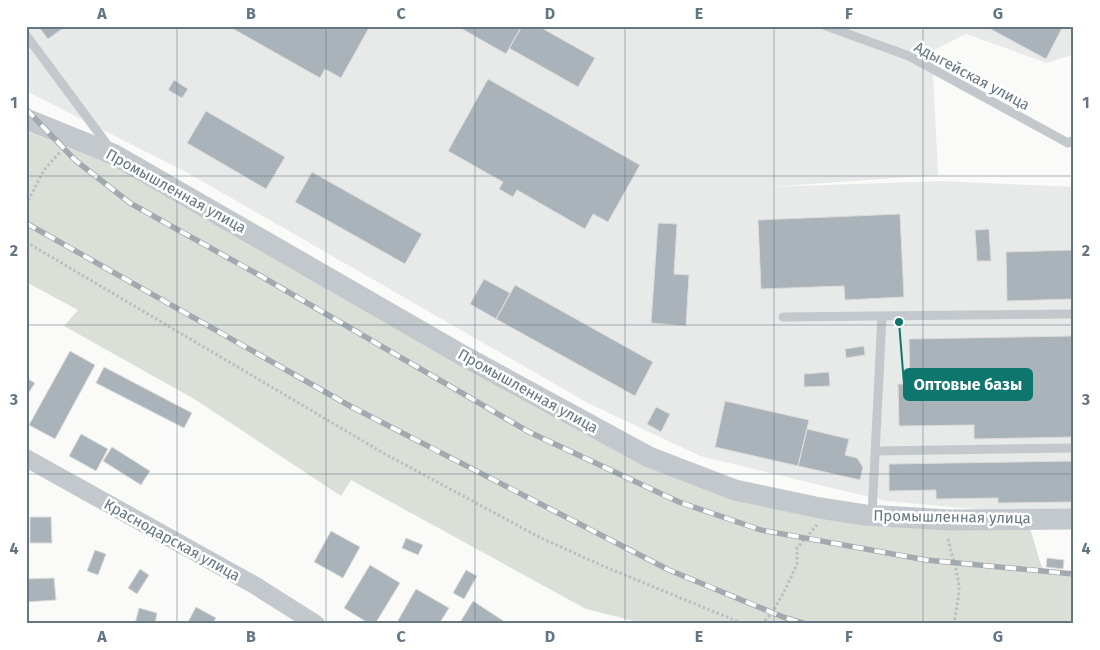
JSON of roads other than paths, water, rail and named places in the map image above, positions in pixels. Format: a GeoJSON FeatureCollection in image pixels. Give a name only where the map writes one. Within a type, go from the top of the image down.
{"type":"FeatureCollection","features":[{"type":"Feature","properties":{"kind":"street","name":"Промышленная улица"},"geometry":{"type":"LineString","coordinates":[[26,119],[115,155],[462,355],[649,457],[735,490],[830,510],[872,516],[943,520],[1074,519]]}},
{"type":"Feature","properties":{"kind":"street","name":"Краснодарская улица"},"geometry":{"type":"LineString","coordinates":[[26,458],[256,586],[316,624]]}},
{"type":"Feature","properties":{"kind":"lane","name":"Адыгейская улица"},"geometry":{"type":"LineString","coordinates":[[826,26],[909,56],[1068,143],[1074,140]]}},
{"type":"Feature","properties":{"kind":"lane"},"geometry":{"type":"LineString","coordinates":[[26,35],[115,155]]}},
{"type":"Feature","properties":{"kind":"lane"},"geometry":{"type":"LineString","coordinates":[[783,317],[1074,314]]}},
{"type":"Feature","properties":{"kind":"lane"},"geometry":{"type":"LineString","coordinates":[[872,516],[882,316]]}},
{"type":"Feature","properties":{"kind":"lane"},"geometry":{"type":"LineString","coordinates":[[875,451],[1074,448]]}},
{"type":"Feature","properties":{"kind":"railway"},"geometry":{"type":"LineString","coordinates":[[26,109],[75,160],[130,203],[259,275],[529,432],[679,502],[761,530],[926,560],[1074,574]]}},
{"type":"Feature","properties":{"kind":"railway"},"geometry":{"type":"LineString","coordinates":[[26,223],[350,406],[669,570],[783,617],[806,624]]}},
{"type":"Feature","properties":{"kind":"place","name":"Оптовые базы"},"geometry":{"type":"Point","coordinates":[899,322]}}]}
